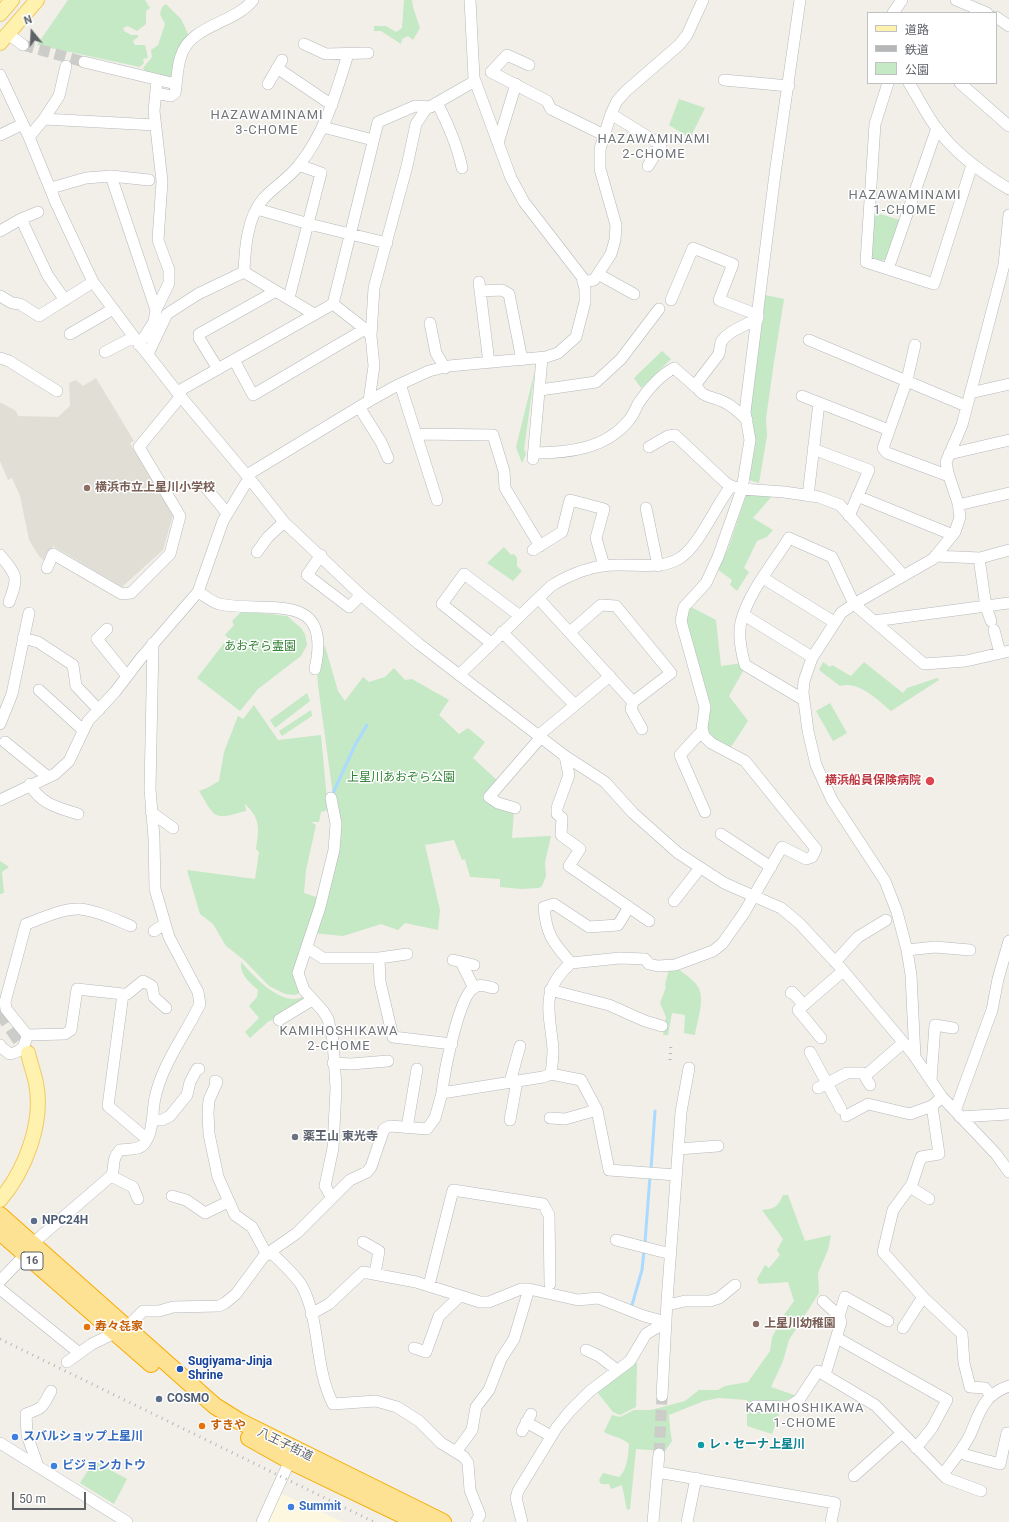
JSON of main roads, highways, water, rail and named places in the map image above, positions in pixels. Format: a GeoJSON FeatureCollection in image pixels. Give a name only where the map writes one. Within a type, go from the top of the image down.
{"type":"FeatureCollection","features":[{"type":"Feature","properties":{"kind":"highway","name":"八王子街道"},"geometry":{"type":"LineString","coordinates":[[0,1215],[29,1249],[121,1330],[196,1404],[228,1426],[443,1522]]}},
{"type":"Feature","properties":{"kind":"highway","name":"八王子街道"},"geometry":{"type":"LineString","coordinates":[[0,1232],[29,1249]]}},
{"type":"Feature","properties":{"kind":"highway","name":"八王子街道"},"geometry":{"type":"LineString","coordinates":[[293,1456],[417,1522]]}},
{"type":"Feature","properties":{"kind":"main road"},"geometry":{"type":"LineString","coordinates":[[0,14],[12,0]]}},
{"type":"Feature","properties":{"kind":"main road"},"geometry":{"type":"LineString","coordinates":[[4,39],[37,0]]}},
{"type":"Feature","properties":{"kind":"main road"},"geometry":{"type":"LineString","coordinates":[[0,1200],[12,1187],[29,1150],[37,1119],[36,1084],[28,1053]]}},
{"type":"Feature","properties":{"kind":"waterway"},"geometry":{"type":"LineString","coordinates":[[333,793],[355,745],[367,725]]}},
{"type":"Feature","properties":{"kind":"waterway"},"geometry":{"type":"LineString","coordinates":[[651,1169],[655,1111]]}},
{"type":"Feature","properties":{"kind":"waterway"},"geometry":{"type":"LineString","coordinates":[[645,1242],[650,1176]]}},
{"type":"Feature","properties":{"kind":"waterway"},"geometry":{"type":"LineString","coordinates":[[632,1305],[642,1270],[644,1251]]}},
{"type":"Feature","properties":{"kind":"tunnel"},"geometry":{"type":"LineString","coordinates":[[23,45],[84,62]]}},
{"type":"Feature","properties":{"kind":"tunnel"},"geometry":{"type":"LineString","coordinates":[[0,1011],[28,1053]]}},
{"type":"Feature","properties":{"kind":"tunnel"},"geometry":{"type":"LineString","coordinates":[[659,1454],[662,1396]]}},
{"type":"Feature","properties":{"kind":"railway"},"geometry":{"type":"LineString","coordinates":[[670,1060],[671,1043]]}},
{"type":"Feature","properties":{"kind":"railway"},"geometry":{"type":"LineString","coordinates":[[0,1339],[374,1522]]}},
{"type":"Feature","properties":{"kind":"place","name":"横浜市立上星川小学校"},"geometry":{"type":"Point","coordinates":[87,488]}},
{"type":"Feature","properties":{"kind":"place","name":"横浜船員保険病院"},"geometry":{"type":"Point","coordinates":[930,781]}},
{"type":"Feature","properties":{"kind":"place","name":"薬王山 東光寺"},"geometry":{"type":"Point","coordinates":[295,1137]}},
{"type":"Feature","properties":{"kind":"place","name":"NPC24H"},"geometry":{"type":"Point","coordinates":[34,1221]}},
{"type":"Feature","properties":{"kind":"place","name":"上星川幼稚園"},"geometry":{"type":"Point","coordinates":[756,1324]}},
{"type":"Feature","properties":{"kind":"place","name":"寿々㐂家"},"geometry":{"type":"Point","coordinates":[87,1327]}},
{"type":"Feature","properties":{"kind":"place","name":"Sugiyama-Jinja Shrine"},"geometry":{"type":"Point","coordinates":[180,1369]}},
{"type":"Feature","properties":{"kind":"place","name":"COSMO"},"geometry":{"type":"Point","coordinates":[159,1399]}},
{"type":"Feature","properties":{"kind":"place","name":"すきや"},"geometry":{"type":"Point","coordinates":[202,1426]}},
{"type":"Feature","properties":{"kind":"place","name":"スバルショップ上星川"},"geometry":{"type":"Point","coordinates":[15,1437]}},
{"type":"Feature","properties":{"kind":"place","name":"レ・セーナ上星川"},"geometry":{"type":"Point","coordinates":[701,1445]}},
{"type":"Feature","properties":{"kind":"place","name":"ビジョンカトウ"},"geometry":{"type":"Point","coordinates":[54,1466]}},
{"type":"Feature","properties":{"kind":"place","name":"Summit"},"geometry":{"type":"Point","coordinates":[291,1507]}},
{"type":"Feature","properties":{"kind":"district","name":"HAZAWAMINAMI 3-CHOME"},"geometry":{"type":"Point","coordinates":[267,124]}},
{"type":"Feature","properties":{"kind":"district","name":"HAZAWAMINAMI 2-CHOME"},"geometry":{"type":"Point","coordinates":[654,148]}},
{"type":"Feature","properties":{"kind":"district","name":"HAZAWAMINAMI 1-CHOME"},"geometry":{"type":"Point","coordinates":[905,204]}},
{"type":"Feature","properties":{"kind":"district","name":"KAMIHOSHIKAWA 2-CHOME"},"geometry":{"type":"Point","coordinates":[339,1040]}},
{"type":"Feature","properties":{"kind":"district","name":"KAMIHOSHIKAWA 1-CHOME"},"geometry":{"type":"Point","coordinates":[805,1416]}},
{"type":"Feature","properties":{"kind":"park label","name":"あおぞら霊園"},"geometry":{"type":"Point","coordinates":[260,647]}},
{"type":"Feature","properties":{"kind":"park label","name":"上星川あおぞら公園"},"geometry":{"type":"Point","coordinates":[401,778]}}]}
